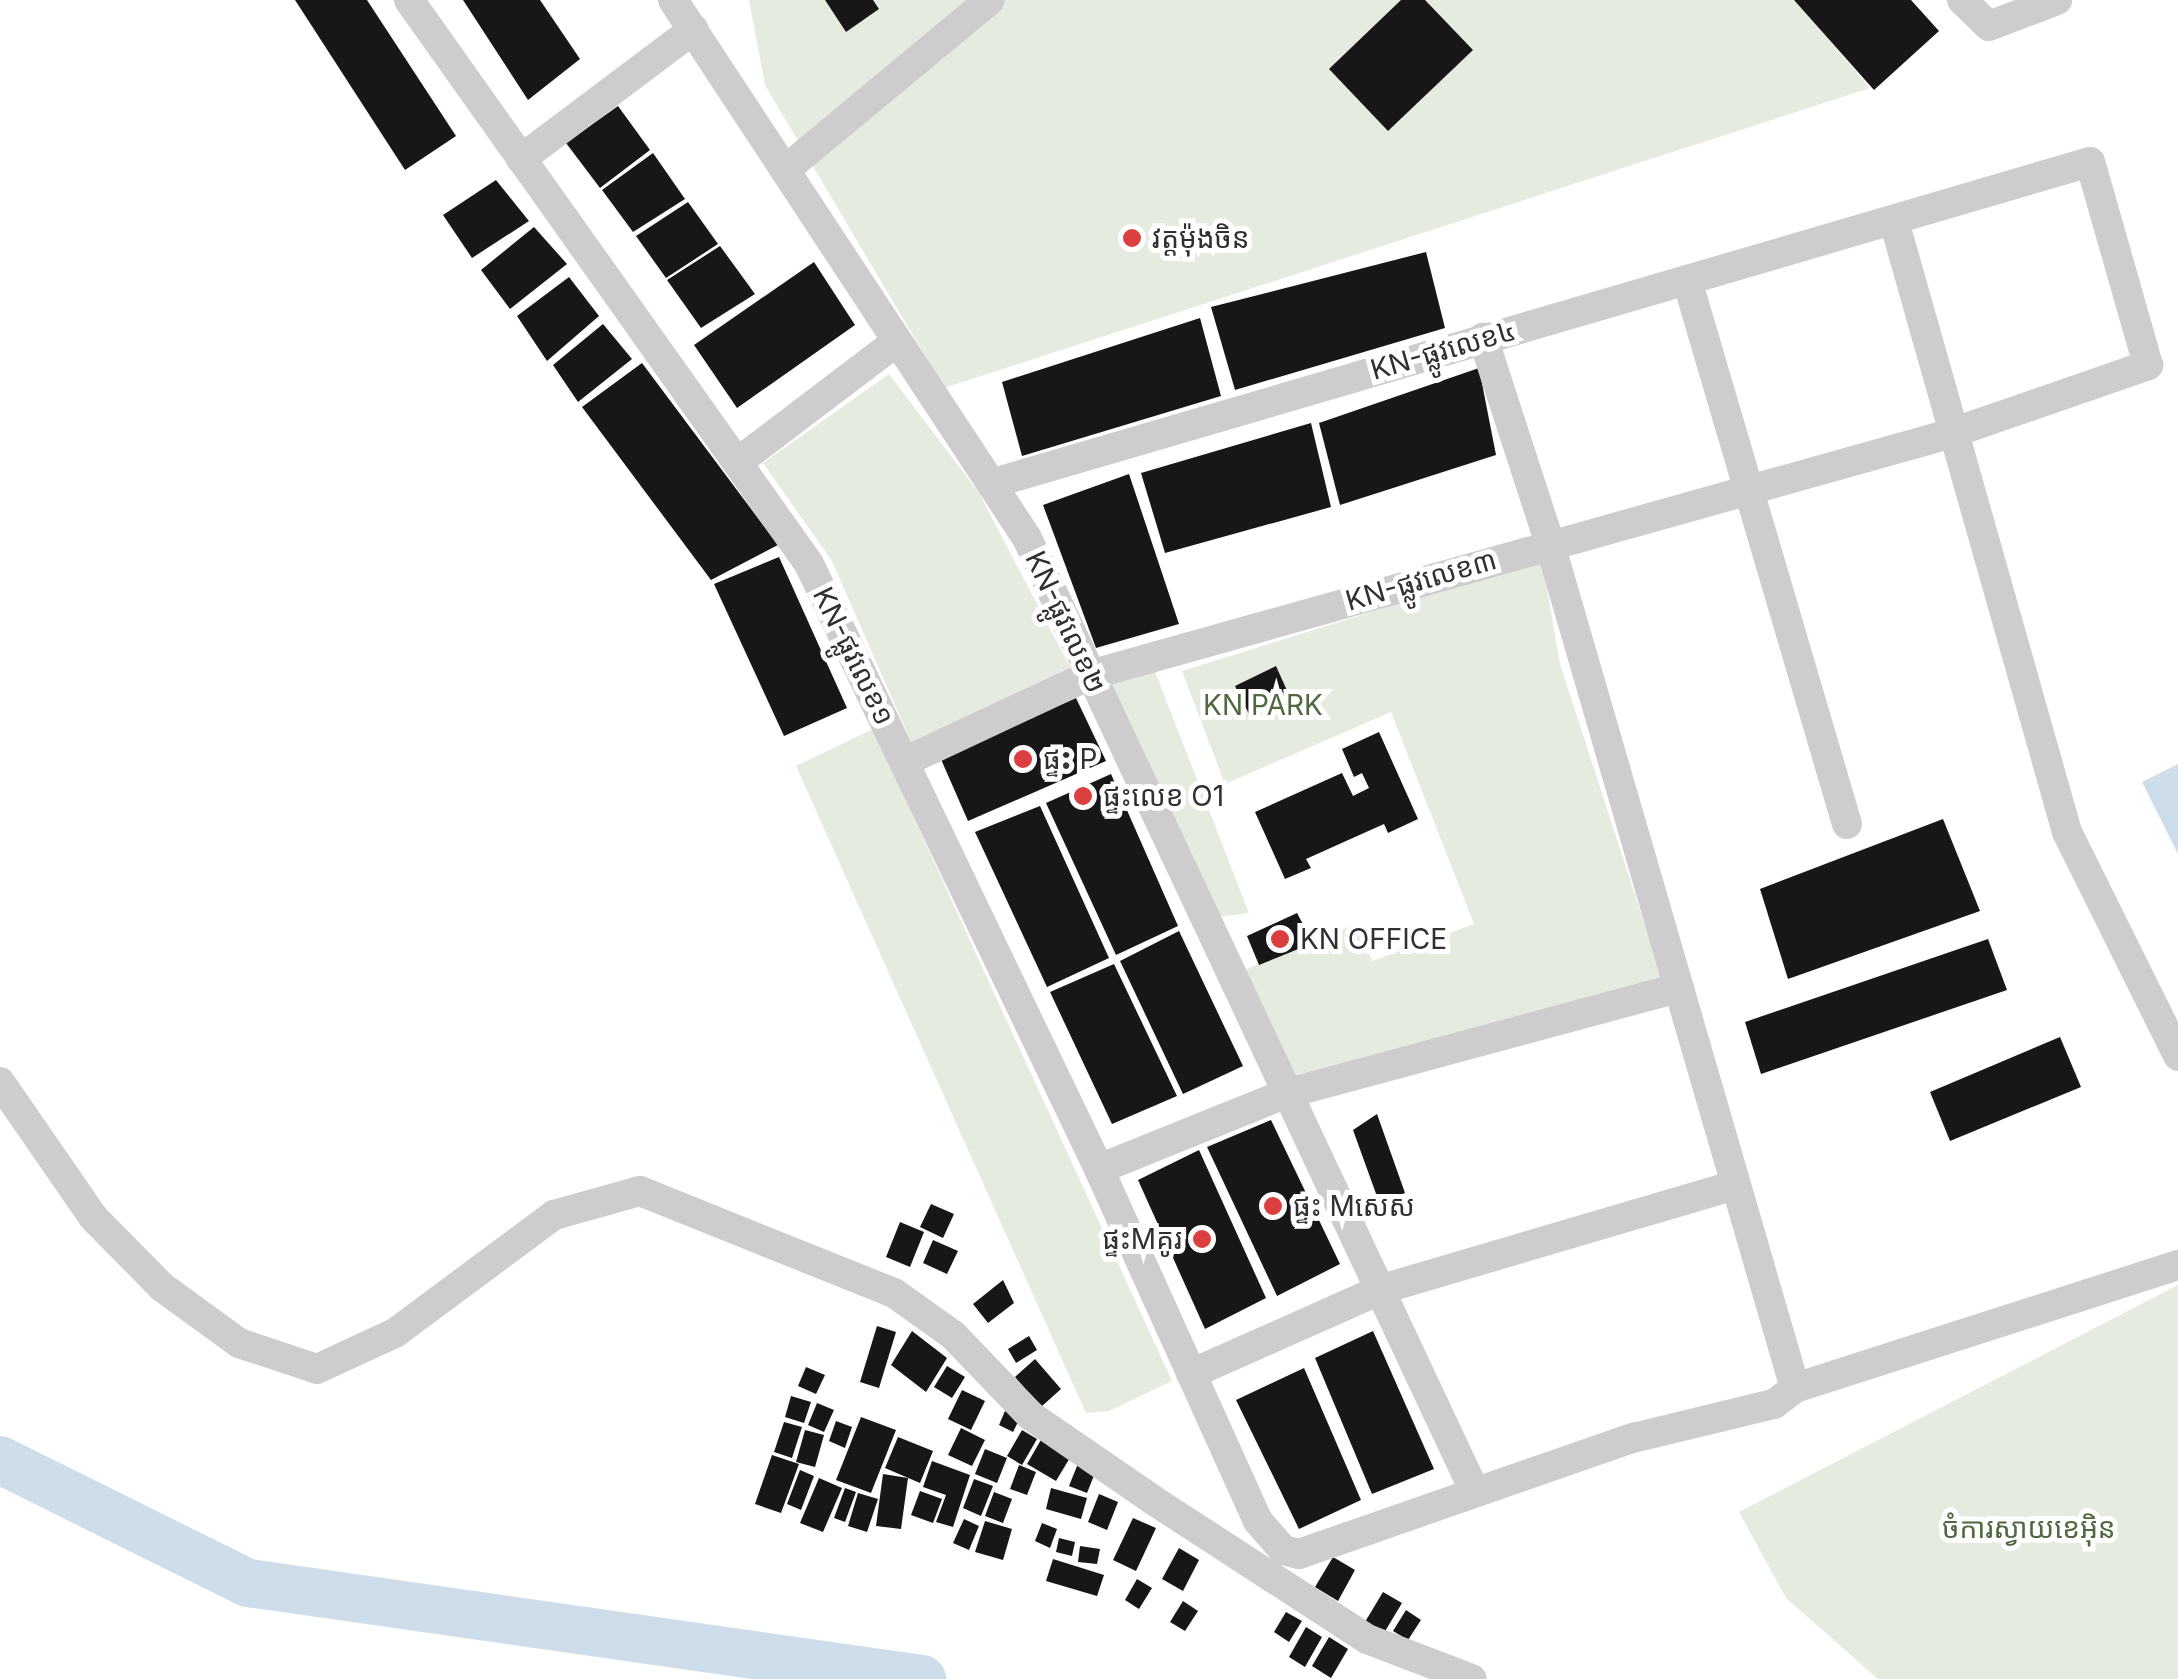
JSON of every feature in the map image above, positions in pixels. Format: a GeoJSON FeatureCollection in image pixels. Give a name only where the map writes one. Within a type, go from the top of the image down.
{"type":"FeatureCollection","features":[{"type":"Feature","properties":{"kind":"street","name":"KN-ផ្លូវលេខ១"},"geometry":{"type":"LineString","coordinates":[[409,0],[808,564],[1099,1169],[1258,1521],[1282,1550],[1317,1551],[1633,1438],[1774,1404],[1795,1388],[2178,1264]]}},
{"type":"Feature","properties":{"kind":"street","name":"KN-ផ្លូវលេខ២"},"geometry":{"type":"LineString","coordinates":[[673,0],[1027,538],[1475,1492]]}},
{"type":"Feature","properties":{"kind":"street"},"geometry":{"type":"LineString","coordinates":[[786,170],[990,0]]}},
{"type":"Feature","properties":{"kind":"street"},"geometry":{"type":"LineString","coordinates":[[1962,0],[1989,26],[2057,0]]}},
{"type":"Feature","properties":{"kind":"street"},"geometry":{"type":"LineString","coordinates":[[521,159],[694,29]]}},
{"type":"Feature","properties":{"kind":"street","name":"KN-ផ្លូវលេខ៤"},"geometry":{"type":"LineString","coordinates":[[994,483],[2090,162],[2148,365],[1949,434]]}},
{"type":"Feature","properties":{"kind":"street"},"geometry":{"type":"LineString","coordinates":[[1894,221],[1949,434],[2067,832],[2178,1056]]}},
{"type":"Feature","properties":{"kind":"street"},"geometry":{"type":"LineString","coordinates":[[1687,280],[1847,824]]}},
{"type":"Feature","properties":{"kind":"street"},"geometry":{"type":"LineString","coordinates":[[1483,338],[1550,544],[1795,1388]]}},
{"type":"Feature","properties":{"kind":"street"},"geometry":{"type":"LineString","coordinates":[[738,462],[896,342]]}},
{"type":"Feature","properties":{"kind":"street","name":"KN-ផ្លូវលេខ៣"},"geometry":{"type":"LineString","coordinates":[[906,761],[1090,674],[1949,434]]}},
{"type":"Feature","properties":{"kind":"street"},"geometry":{"type":"LineString","coordinates":[[1099,1169],[1285,1094],[1678,988]]}},
{"type":"Feature","properties":{"kind":"street"},"geometry":{"type":"LineString","coordinates":[[0,1082],[93,1216],[162,1287],[239,1343],[318,1369],[395,1333],[554,1215],[640,1191],[894,1293],[953,1335],[1031,1416],[1138,1490],[1367,1639],[1472,1679]]}},
{"type":"Feature","properties":{"kind":"street"},"geometry":{"type":"LineString","coordinates":[[1191,1374],[1382,1289],[1735,1185]]}},
{"type":"Feature","properties":{"kind":"green space","name":"វត្តម៉ុងចិន"},"geometry":{"type":"Polygon","coordinates":[[[749,0],[1795,0],[1870,88],[944,388],[765,85],[749,0]]]}},
{"type":"Feature","properties":{"kind":"green space"},"geometry":{"type":"Polygon","coordinates":[[[889,374],[979,493],[1070,667],[912,744],[832,561],[763,463],[889,374]]]}},
{"type":"Feature","properties":{"kind":"green space","name":"KN PARK"},"geometry":{"type":"Polygon","coordinates":[[[1542,559],[1560,664],[1662,978],[1287,1086],[1230,976],[1358,923],[1372,961],[1474,924],[1391,712],[1225,784],[1182,671],[1542,559]]]}},
{"type":"Feature","properties":{"kind":"green space"},"geometry":{"type":"Polygon","coordinates":[[[1154,669],[1249,913],[1209,918],[1103,683],[1154,669]]]}},
{"type":"Feature","properties":{"kind":"green space"},"geometry":{"type":"Polygon","coordinates":[[[873,729],[1172,1381],[1109,1411],[1086,1413],[796,766],[873,729]]]}},
{"type":"Feature","properties":{"kind":"green space","name":"ចំការស្វាយខេអ៊ិន"},"geometry":{"type":"Polygon","coordinates":[[[2178,1285],[2178,1679],[1878,1679],[1786,1598],[1739,1512],[2178,1285]]]}},
{"type":"Feature","properties":{"kind":"water"},"geometry":{"type":"Polygon","coordinates":[[[2178,764],[2178,854],[2142,782],[2178,764]]]}},
{"type":"Feature","properties":{"kind":"building"},"geometry":{"type":"Polygon","coordinates":[[[295,0],[367,0],[456,136],[405,170],[295,0]]]}},
{"type":"Feature","properties":{"kind":"building"},"geometry":{"type":"Polygon","coordinates":[[[463,0],[540,0],[580,59],[528,100],[463,0]]]}},
{"type":"Feature","properties":{"kind":"building"},"geometry":{"type":"Polygon","coordinates":[[[825,0],[873,0],[879,9],[846,32],[825,0]]]}},
{"type":"Feature","properties":{"kind":"building"},"geometry":{"type":"Polygon","coordinates":[[[1401,0],[1425,0],[1473,50],[1388,131],[1329,69],[1401,0]]]}},
{"type":"Feature","properties":{"kind":"building"},"geometry":{"type":"Polygon","coordinates":[[[1794,0],[1911,0],[1939,31],[1874,90],[1794,0]]]}},
{"type":"Feature","properties":{"kind":"building"},"geometry":{"type":"Polygon","coordinates":[[[618,106],[650,150],[600,188],[566,143],[618,106]]]}},
{"type":"Feature","properties":{"kind":"building"},"geometry":{"type":"Polygon","coordinates":[[[653,153],[685,199],[633,232],[602,190],[653,153]]]}},
{"type":"Feature","properties":{"kind":"building"},"geometry":{"type":"Polygon","coordinates":[[[496,180],[529,221],[472,258],[443,215],[496,180]]]}},
{"type":"Feature","properties":{"kind":"building"},"geometry":{"type":"Polygon","coordinates":[[[688,202],[718,244],[666,278],[636,236],[688,202]]]}},
{"type":"Feature","properties":{"kind":"building"},"geometry":{"type":"Polygon","coordinates":[[[534,227],[567,264],[510,309],[481,270],[534,227]]]}},
{"type":"Feature","properties":{"kind":"building"},"geometry":{"type":"Polygon","coordinates":[[[720,246],[755,294],[701,328],[667,280],[720,246]]]}},
{"type":"Feature","properties":{"kind":"building"},"geometry":{"type":"Polygon","coordinates":[[[1426,252],[1445,328],[1235,390],[1211,307],[1426,252]]]}},
{"type":"Feature","properties":{"kind":"building"},"geometry":{"type":"Polygon","coordinates":[[[814,262],[855,325],[737,408],[694,345],[814,262]]]}},
{"type":"Feature","properties":{"kind":"building"},"geometry":{"type":"Polygon","coordinates":[[[569,277],[599,316],[547,361],[517,316],[569,277]]]}},
{"type":"Feature","properties":{"kind":"building"},"geometry":{"type":"Polygon","coordinates":[[[1200,318],[1221,396],[1022,456],[1002,382],[1200,318]]]}},
{"type":"Feature","properties":{"kind":"building"},"geometry":{"type":"Polygon","coordinates":[[[603,324],[632,359],[578,402],[553,365],[603,324]]]}},
{"type":"Feature","properties":{"kind":"building"},"geometry":{"type":"Polygon","coordinates":[[[642,363],[778,545],[711,580],[582,407],[642,363]]]}},
{"type":"Feature","properties":{"kind":"building"},"geometry":{"type":"Polygon","coordinates":[[[1479,368],[1496,455],[1340,505],[1319,423],[1479,368]]]}},
{"type":"Feature","properties":{"kind":"building"},"geometry":{"type":"Polygon","coordinates":[[[1311,423],[1331,507],[1165,553],[1141,473],[1311,423]]]}},
{"type":"Feature","properties":{"kind":"building"},"geometry":{"type":"Polygon","coordinates":[[[1129,474],[1179,624],[1096,648],[1043,505],[1129,474]]]}},
{"type":"Feature","properties":{"kind":"building"},"geometry":{"type":"Polygon","coordinates":[[[779,557],[847,708],[784,736],[714,584],[779,557]]]}},
{"type":"Feature","properties":{"kind":"building"},"geometry":{"type":"Polygon","coordinates":[[[1276,666],[1289,695],[1249,714],[1235,686],[1276,666]]]}},
{"type":"Feature","properties":{"kind":"building","name":"ផ្ទះ P"},"geometry":{"type":"Polygon","coordinates":[[[1076,698],[1106,761],[968,821],[940,757],[1076,698]]]}},
{"type":"Feature","properties":{"kind":"building"},"geometry":{"type":"Polygon","coordinates":[[[1379,732],[1418,819],[1388,833],[1384,824],[1306,859],[1311,868],[1285,879],[1255,812],[1342,773],[1353,796],[1369,788],[1362,773],[1354,777],[1342,749],[1379,732]]]}},
{"type":"Feature","properties":{"kind":"building"},"geometry":{"type":"Polygon","coordinates":[[[1111,774],[1178,926],[1116,955],[1046,803],[1111,774]]]}},
{"type":"Feature","properties":{"kind":"building"},"geometry":{"type":"Polygon","coordinates":[[[1040,806],[1109,958],[1047,987],[975,832],[1040,806]]]}},
{"type":"Feature","properties":{"kind":"building"},"geometry":{"type":"Polygon","coordinates":[[[1943,819],[1980,911],[1788,979],[1760,889],[1943,819]]]}},
{"type":"Feature","properties":{"kind":"building","name":"KN OFFICE"},"geometry":{"type":"Polygon","coordinates":[[[1297,913],[1313,943],[1259,965],[1247,936],[1297,913]]]}},
{"type":"Feature","properties":{"kind":"building"},"geometry":{"type":"Polygon","coordinates":[[[1179,931],[1243,1066],[1183,1094],[1120,961],[1179,931]]]}},
{"type":"Feature","properties":{"kind":"building"},"geometry":{"type":"Polygon","coordinates":[[[1988,939],[2007,990],[1761,1074],[1745,1022],[1988,939]]]}},
{"type":"Feature","properties":{"kind":"building"},"geometry":{"type":"Polygon","coordinates":[[[1114,964],[1177,1096],[1112,1124],[1050,992],[1114,964]]]}},
{"type":"Feature","properties":{"kind":"building"},"geometry":{"type":"Polygon","coordinates":[[[2060,1037],[2081,1087],[1950,1141],[1930,1092],[2060,1037]]]}},
{"type":"Feature","properties":{"kind":"building"},"geometry":{"type":"Polygon","coordinates":[[[1377,1114],[1405,1193],[1379,1202],[1353,1130],[1377,1114]]]}},
{"type":"Feature","properties":{"kind":"building","name":"ផ្ទះ Mសេស"},"geometry":{"type":"Polygon","coordinates":[[[1271,1120],[1340,1264],[1277,1296],[1207,1147],[1271,1120]]]}},
{"type":"Feature","properties":{"kind":"building","name":"ផ្ទះMគូរ"},"geometry":{"type":"Polygon","coordinates":[[[1199,1150],[1266,1298],[1205,1329],[1138,1180],[1199,1150]]]}},
{"type":"Feature","properties":{"kind":"building"},"geometry":{"type":"Polygon","coordinates":[[[931,1204],[954,1214],[943,1238],[920,1227],[931,1204]]]}},
{"type":"Feature","properties":{"kind":"building"},"geometry":{"type":"Polygon","coordinates":[[[900,1222],[924,1232],[910,1267],[886,1257],[900,1222]]]}},
{"type":"Feature","properties":{"kind":"building"},"geometry":{"type":"Polygon","coordinates":[[[933,1240],[958,1251],[947,1274],[923,1263],[933,1240]]]}},
{"type":"Feature","properties":{"kind":"building"},"geometry":{"type":"Polygon","coordinates":[[[1003,1280],[1014,1303],[988,1323],[973,1304],[1003,1280]]]}},
{"type":"Feature","properties":{"kind":"building"},"geometry":{"type":"Polygon","coordinates":[[[877,1326],[896,1332],[879,1388],[860,1382],[877,1326]]]}},
{"type":"Feature","properties":{"kind":"building"},"geometry":{"type":"Polygon","coordinates":[[[912,1331],[947,1358],[926,1392],[891,1365],[912,1331]]]}},
{"type":"Feature","properties":{"kind":"building"},"geometry":{"type":"Polygon","coordinates":[[[1373,1331],[1434,1469],[1372,1494],[1315,1358],[1373,1331]]]}},
{"type":"Feature","properties":{"kind":"building"},"geometry":{"type":"Polygon","coordinates":[[[1029,1336],[1037,1350],[1016,1363],[1008,1349],[1029,1336]]]}},
{"type":"Feature","properties":{"kind":"building"},"geometry":{"type":"Polygon","coordinates":[[[1035,1359],[1061,1389],[1041,1407],[1015,1377],[1035,1359]]]}},
{"type":"Feature","properties":{"kind":"building"},"geometry":{"type":"Polygon","coordinates":[[[947,1366],[965,1377],[952,1398],[934,1387],[947,1366]]]}},
{"type":"Feature","properties":{"kind":"building"},"geometry":{"type":"Polygon","coordinates":[[[806,1367],[825,1375],[816,1394],[798,1386],[806,1367]]]}},
{"type":"Feature","properties":{"kind":"building"},"geometry":{"type":"Polygon","coordinates":[[[1304,1368],[1361,1500],[1299,1529],[1236,1400],[1304,1368]]]}},
{"type":"Feature","properties":{"kind":"building"},"geometry":{"type":"Polygon","coordinates":[[[962,1390],[985,1401],[971,1430],[948,1419],[962,1390]]]}},
{"type":"Feature","properties":{"kind":"building"},"geometry":{"type":"Polygon","coordinates":[[[791,1396],[811,1402],[804,1423],[785,1417],[791,1396]]]}},
{"type":"Feature","properties":{"kind":"building"},"geometry":{"type":"Polygon","coordinates":[[[817,1403],[834,1410],[824,1432],[808,1425],[817,1403]]]}},
{"type":"Feature","properties":{"kind":"building"},"geometry":{"type":"Polygon","coordinates":[[[1005,1411],[1020,1418],[1013,1432],[999,1425],[1005,1411]]]}},
{"type":"Feature","properties":{"kind":"building"},"geometry":{"type":"Polygon","coordinates":[[[861,1417],[896,1430],[871,1493],[836,1480],[861,1417]]]}},
{"type":"Feature","properties":{"kind":"building"},"geometry":{"type":"Polygon","coordinates":[[[836,1421],[852,1427],[845,1448],[829,1441],[836,1421]]]}},
{"type":"Feature","properties":{"kind":"building"},"geometry":{"type":"Polygon","coordinates":[[[784,1422],[802,1427],[792,1458],[774,1452],[784,1422]]]}},
{"type":"Feature","properties":{"kind":"building"},"geometry":{"type":"Polygon","coordinates":[[[961,1428],[985,1440],[972,1466],[948,1455],[961,1428]]]}},
{"type":"Feature","properties":{"kind":"building"},"geometry":{"type":"Polygon","coordinates":[[[805,1430],[824,1435],[815,1467],[796,1462],[805,1430]]]}},
{"type":"Feature","properties":{"kind":"building"},"geometry":{"type":"Polygon","coordinates":[[[1022,1430],[1037,1439],[1022,1465],[1007,1456],[1022,1430]]]}},
{"type":"Feature","properties":{"kind":"building"},"geometry":{"type":"Polygon","coordinates":[[[898,1437],[933,1451],[920,1483],[885,1468],[898,1437]]]}},
{"type":"Feature","properties":{"kind":"building"},"geometry":{"type":"Polygon","coordinates":[[[1042,1438],[1071,1456],[1056,1481],[1027,1464],[1042,1438]]]}},
{"type":"Feature","properties":{"kind":"building"},"geometry":{"type":"Polygon","coordinates":[[[985,1449],[1007,1458],[997,1483],[975,1474],[985,1449]]]}},
{"type":"Feature","properties":{"kind":"building"},"geometry":{"type":"Polygon","coordinates":[[[772,1455],[799,1464],[781,1513],[755,1504],[772,1455]]]}},
{"type":"Feature","properties":{"kind":"building"},"geometry":{"type":"Polygon","coordinates":[[[932,1461],[970,1475],[953,1527],[936,1522],[946,1495],[923,1487],[932,1461]]]}},
{"type":"Feature","properties":{"kind":"building"},"geometry":{"type":"Polygon","coordinates":[[[1079,1461],[1097,1468],[1087,1493],[1069,1486],[1079,1461]]]}},
{"type":"Feature","properties":{"kind":"building"},"geometry":{"type":"Polygon","coordinates":[[[1019,1465],[1036,1472],[1027,1495],[1010,1489],[1019,1465]]]}},
{"type":"Feature","properties":{"kind":"building"},"geometry":{"type":"Polygon","coordinates":[[[800,1470],[814,1476],[801,1510],[787,1504],[800,1470]]]}},
{"type":"Feature","properties":{"kind":"building"},"geometry":{"type":"Polygon","coordinates":[[[883,1474],[908,1478],[901,1529],[876,1526],[883,1474]]]}},
{"type":"Feature","properties":{"kind":"building"},"geometry":{"type":"Polygon","coordinates":[[[819,1478],[842,1488],[823,1532],[800,1523],[819,1478]]]}},
{"type":"Feature","properties":{"kind":"building"},"geometry":{"type":"Polygon","coordinates":[[[974,1479],[993,1486],[981,1516],[963,1508],[974,1479]]]}},
{"type":"Feature","properties":{"kind":"building"},"geometry":{"type":"Polygon","coordinates":[[[845,1488],[856,1492],[845,1522],[834,1518],[845,1488]]]}},
{"type":"Feature","properties":{"kind":"building"},"geometry":{"type":"Polygon","coordinates":[[[1051,1488],[1087,1498],[1081,1519],[1046,1509],[1051,1488]]]}},
{"type":"Feature","properties":{"kind":"building"},"geometry":{"type":"Polygon","coordinates":[[[920,1491],[942,1499],[933,1523],[911,1515],[920,1491]]]}},
{"type":"Feature","properties":{"kind":"building"},"geometry":{"type":"Polygon","coordinates":[[[994,1492],[1012,1499],[1003,1523],[985,1516],[994,1492]]]}},
{"type":"Feature","properties":{"kind":"building"},"geometry":{"type":"Polygon","coordinates":[[[858,1493],[878,1499],[867,1532],[848,1526],[858,1493]]]}},
{"type":"Feature","properties":{"kind":"building"},"geometry":{"type":"Polygon","coordinates":[[[1099,1494],[1118,1502],[1107,1530],[1088,1522],[1099,1494]]]}},
{"type":"Feature","properties":{"kind":"building"},"geometry":{"type":"Polygon","coordinates":[[[1133,1518],[1156,1528],[1136,1571],[1113,1560],[1133,1518]]]}},
{"type":"Feature","properties":{"kind":"building"},"geometry":{"type":"Polygon","coordinates":[[[964,1519],[979,1526],[969,1550],[953,1543],[964,1519]]]}},
{"type":"Feature","properties":{"kind":"building"},"geometry":{"type":"Polygon","coordinates":[[[985,1521],[1012,1529],[1003,1560],[975,1552],[985,1521]]]}},
{"type":"Feature","properties":{"kind":"building"},"geometry":{"type":"Polygon","coordinates":[[[1042,1523],[1057,1529],[1050,1548],[1035,1541],[1042,1523]]]}},
{"type":"Feature","properties":{"kind":"building"},"geometry":{"type":"Polygon","coordinates":[[[1059,1538],[1075,1542],[1072,1556],[1056,1552],[1059,1538]]]}},
{"type":"Feature","properties":{"kind":"building"},"geometry":{"type":"Polygon","coordinates":[[[1080,1546],[1100,1549],[1097,1564],[1078,1562],[1080,1546]]]}},
{"type":"Feature","properties":{"kind":"building"},"geometry":{"type":"Polygon","coordinates":[[[1179,1548],[1199,1560],[1183,1591],[1162,1579],[1179,1548]]]}},
{"type":"Feature","properties":{"kind":"building"},"geometry":{"type":"Polygon","coordinates":[[[1333,1557],[1355,1570],[1338,1601],[1315,1587],[1333,1557]]]}},
{"type":"Feature","properties":{"kind":"building"},"geometry":{"type":"Polygon","coordinates":[[[1053,1559],[1104,1575],[1097,1596],[1046,1581],[1053,1559]]]}},
{"type":"Feature","properties":{"kind":"building"},"geometry":{"type":"Polygon","coordinates":[[[1137,1579],[1152,1588],[1139,1609],[1125,1600],[1137,1579]]]}},
{"type":"Feature","properties":{"kind":"building"},"geometry":{"type":"Polygon","coordinates":[[[1383,1592],[1402,1603],[1384,1633],[1365,1622],[1383,1592]]]}},
{"type":"Feature","properties":{"kind":"building"},"geometry":{"type":"Polygon","coordinates":[[[1183,1601],[1198,1611],[1185,1631],[1170,1622],[1183,1601]]]}},
{"type":"Feature","properties":{"kind":"building"},"geometry":{"type":"Polygon","coordinates":[[[1406,1610],[1421,1620],[1408,1640],[1393,1631],[1406,1610]]]}},
{"type":"Feature","properties":{"kind":"building"},"geometry":{"type":"Polygon","coordinates":[[[1286,1612],[1302,1621],[1289,1642],[1274,1632],[1286,1612]]]}},
{"type":"Feature","properties":{"kind":"building"},"geometry":{"type":"Polygon","coordinates":[[[1306,1627],[1322,1637],[1305,1667],[1289,1657],[1306,1627]]]}},
{"type":"Feature","properties":{"kind":"building"},"geometry":{"type":"Polygon","coordinates":[[[1329,1637],[1348,1649],[1331,1678],[1312,1666],[1329,1637]]]}},
{"type":"Feature","properties":{"kind":"waterway"},"geometry":{"type":"LineString","coordinates":[[0,1460],[248,1583],[922,1679]]}},
{"type":"Feature","properties":{"kind":"place","name":"វត្តម៉ុងចិន"},"geometry":{"type":"Point","coordinates":[1132,238]}},
{"type":"Feature","properties":{"kind":"place","name":"ផ្ទះ P"},"geometry":{"type":"Point","coordinates":[1023,759]}},
{"type":"Feature","properties":{"kind":"place","name":"ផ្ទះលេខ O1"},"geometry":{"type":"Point","coordinates":[1083,796]}},
{"type":"Feature","properties":{"kind":"place","name":"KN OFFICE"},"geometry":{"type":"Point","coordinates":[1280,939]}},
{"type":"Feature","properties":{"kind":"place","name":"ផ្ទះ Mសេស"},"geometry":{"type":"Point","coordinates":[1273,1206]}},
{"type":"Feature","properties":{"kind":"place","name":"ផ្ទះMគូរ"},"geometry":{"type":"Point","coordinates":[1202,1239]}}]}
